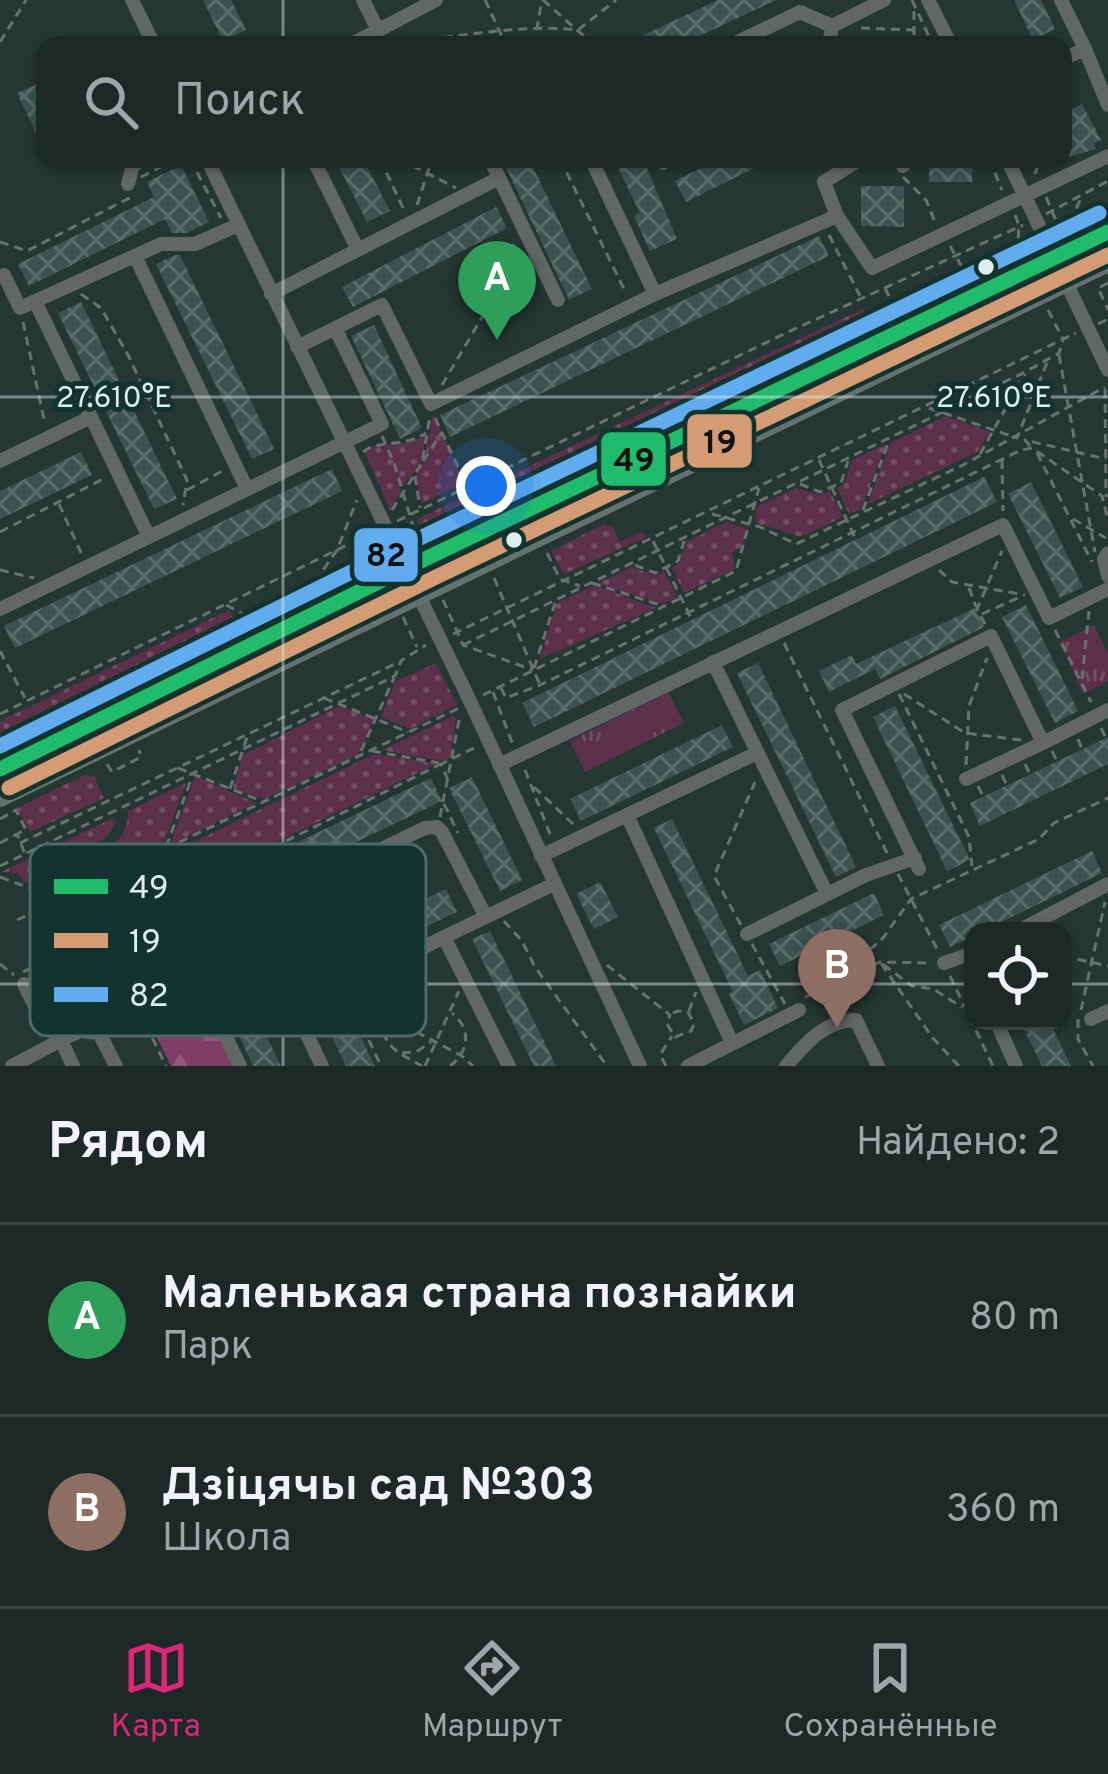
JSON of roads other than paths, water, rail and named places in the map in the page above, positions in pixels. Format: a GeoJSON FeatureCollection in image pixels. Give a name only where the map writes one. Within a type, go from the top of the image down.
{"type":"FeatureCollection","features":[{"type":"Feature","properties":{"kind":"main road"},"geometry":{"type":"LineString","coordinates":[[0,769],[1108,232]]}},
{"type":"Feature","properties":{"kind":"main road"},"geometry":{"type":"LineString","coordinates":[[0,799],[1108,264]]}},
{"type":"Feature","properties":{"kind":"main road"},"geometry":{"type":"LineString","coordinates":[[178,682],[188,706]]}},
{"type":"Feature","properties":{"kind":"lane"},"geometry":{"type":"LineString","coordinates":[[132,0],[150,36]]}},
{"type":"Feature","properties":{"kind":"lane"},"geometry":{"type":"LineString","coordinates":[[364,0],[378,30]]}},
{"type":"Feature","properties":{"kind":"lane"},"geometry":{"type":"LineString","coordinates":[[367,36],[436,0]]}},
{"type":"Feature","properties":{"kind":"lane"},"geometry":{"type":"LineString","coordinates":[[832,26],[884,0]]}},
{"type":"Feature","properties":{"kind":"lane"},"geometry":{"type":"LineString","coordinates":[[1061,0],[1108,105]]}},
{"type":"Feature","properties":{"kind":"lane"},"geometry":{"type":"LineString","coordinates":[[918,1],[944,36]]}},
{"type":"Feature","properties":{"kind":"lane"},"geometry":{"type":"LineString","coordinates":[[750,36],[800,12],[832,26]]}},
{"type":"Feature","properties":{"kind":"lane"},"geometry":{"type":"LineString","coordinates":[[830,36],[832,26]]}},
{"type":"Feature","properties":{"kind":"lane"},"geometry":{"type":"LineString","coordinates":[[1072,55],[1084,49]]}},
{"type":"Feature","properties":{"kind":"lane"},"geometry":{"type":"LineString","coordinates":[[846,168],[824,182],[830,219],[872,268],[1108,156]]}},
{"type":"Feature","properties":{"kind":"lane"},"geometry":{"type":"LineString","coordinates":[[128,184],[134,168]]}},
{"type":"Feature","properties":{"kind":"lane"},"geometry":{"type":"LineString","coordinates":[[211,168],[348,441],[466,704],[548,853],[554,884],[640,1066]]}},
{"type":"Feature","properties":{"kind":"lane"},"geometry":{"type":"LineString","coordinates":[[317,168],[358,250]]}},
{"type":"Feature","properties":{"kind":"lane"},"geometry":{"type":"LineString","coordinates":[[494,168],[558,300]]}},
{"type":"Feature","properties":{"kind":"lane"},"geometry":{"type":"LineString","coordinates":[[595,168],[655,294]]}},
{"type":"Feature","properties":{"kind":"lane"},"geometry":{"type":"LineString","coordinates":[[1011,168],[1108,370]]}},
{"type":"Feature","properties":{"kind":"lane"},"geometry":{"type":"LineString","coordinates":[[271,294],[499,178]]}},
{"type":"Feature","properties":{"kind":"lane"},"geometry":{"type":"LineString","coordinates":[[297,347],[382,305],[431,404],[655,294],[830,219]]}},
{"type":"Feature","properties":{"kind":"lane"},"geometry":{"type":"LineString","coordinates":[[28,305],[166,242],[195,244],[238,225]]}},
{"type":"Feature","properties":{"kind":"lane"},"geometry":{"type":"LineString","coordinates":[[135,256],[247,489]]}},
{"type":"Feature","properties":{"kind":"lane"},"geometry":{"type":"LineString","coordinates":[[4,275],[28,305],[91,417],[149,537]]}},
{"type":"Feature","properties":{"kind":"lane"},"geometry":{"type":"LineString","coordinates":[[0,609],[382,424],[335,328]]}},
{"type":"Feature","properties":{"kind":"lane"},"geometry":{"type":"LineString","coordinates":[[0,461],[91,417]]}},
{"type":"Feature","properties":{"kind":"lane"},"geometry":{"type":"LineString","coordinates":[[499,764],[778,630],[1006,530],[1031,596],[1049,618],[1108,589]]}},
{"type":"Feature","properties":{"kind":"lane"},"geometry":{"type":"LineString","coordinates":[[1108,553],[1108,576]]}},
{"type":"Feature","properties":{"kind":"lane"},"geometry":{"type":"LineString","coordinates":[[747,934],[827,894],[917,864],[842,710],[992,639],[1047,746]]}},
{"type":"Feature","properties":{"kind":"lane"},"geometry":{"type":"LineString","coordinates":[[713,662],[827,894]]}},
{"type":"Feature","properties":{"kind":"lane"},"geometry":{"type":"LineString","coordinates":[[972,782],[1102,717]]}},
{"type":"Feature","properties":{"kind":"lane"},"geometry":{"type":"LineString","coordinates":[[548,853],[757,753]]}},
{"type":"Feature","properties":{"kind":"lane"},"geometry":{"type":"LineString","coordinates":[[627,815],[732,1043]]}},
{"type":"Feature","properties":{"kind":"lane"},"geometry":{"type":"LineString","coordinates":[[392,844],[437,827],[491,914]]}},
{"type":"Feature","properties":{"kind":"lane"},"geometry":{"type":"LineString","coordinates":[[426,946],[554,884]]}},
{"type":"Feature","properties":{"kind":"lane"},"geometry":{"type":"LineString","coordinates":[[1036,922],[1108,886]]}},
{"type":"Feature","properties":{"kind":"lane"},"geometry":{"type":"LineString","coordinates":[[444,937],[508,1066]]}},
{"type":"Feature","properties":{"kind":"lane"},"geometry":{"type":"LineString","coordinates":[[944,963],[964,957]]}},
{"type":"Feature","properties":{"kind":"lane"},"geometry":{"type":"LineString","coordinates":[[24,984],[30,996]]}},
{"type":"Feature","properties":{"kind":"lane"},"geometry":{"type":"LineString","coordinates":[[688,1066],[799,1010]]}},
{"type":"Feature","properties":{"kind":"lane"},"geometry":{"type":"LineString","coordinates":[[1091,1019],[1108,1011]]}},
{"type":"Feature","properties":{"kind":"lane"},"geometry":{"type":"LineString","coordinates":[[786,1066],[812,1036],[844,1020],[856,1020],[878,1066]]}},
{"type":"Feature","properties":{"kind":"lane"},"geometry":{"type":"LineString","coordinates":[[1000,1030],[1016,1066]]}},
{"type":"Feature","properties":{"kind":"lane"},"geometry":{"type":"LineString","coordinates":[[11,1066],[69,1036]]}},
{"type":"Feature","properties":{"kind":"lane"},"geometry":{"type":"LineString","coordinates":[[101,1036],[116,1066]]}},
{"type":"Feature","properties":{"kind":"lane"},"geometry":{"type":"LineString","coordinates":[[226,1036],[240,1066]]}},
{"type":"Feature","properties":{"kind":"lane"},"geometry":{"type":"LineString","coordinates":[[308,1036],[322,1066]]}},
{"type":"Feature","properties":{"kind":"lane"},"geometry":{"type":"LineString","coordinates":[[61,1040],[73,1066]]}},
{"type":"Feature","properties":{"kind":"place","name":"Маленькая страна познайки"},"geometry":{"type":"Point","coordinates":[497,340]}},
{"type":"Feature","properties":{"kind":"place","name":"Дзіцячы сад №303"},"geometry":{"type":"Point","coordinates":[837,1028]}}]}
